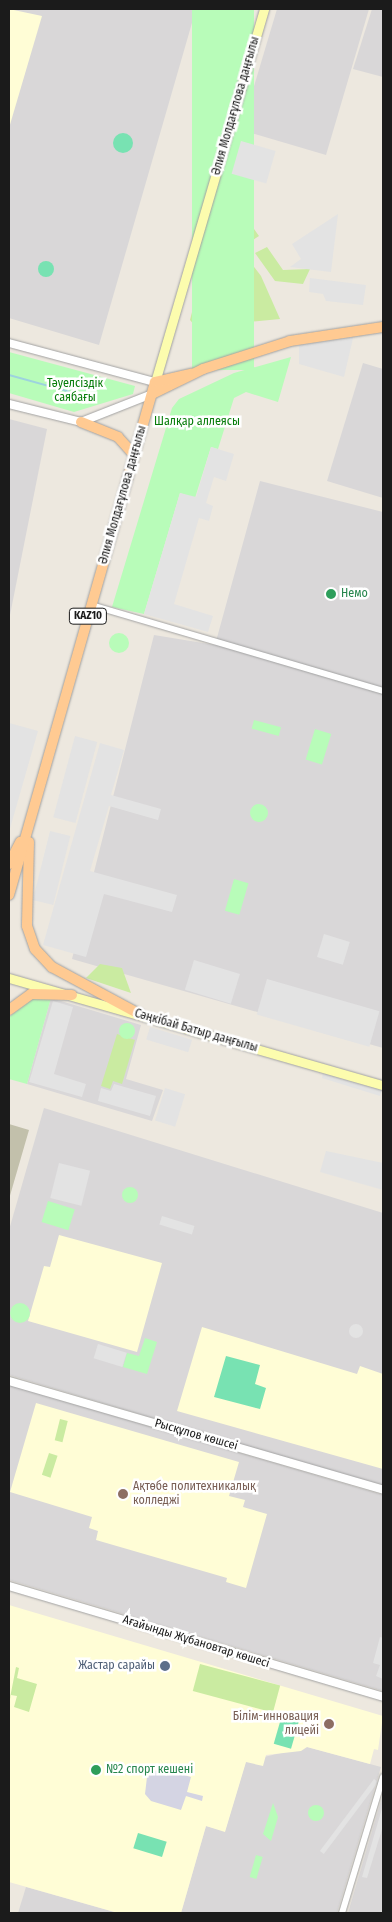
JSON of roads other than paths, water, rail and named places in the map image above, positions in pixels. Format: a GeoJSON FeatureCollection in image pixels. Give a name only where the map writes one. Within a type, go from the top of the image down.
{"type":"FeatureCollection","features":[{"type":"Feature","properties":{"kind":"main road","name":"Әлия Молдағұлова даңғылы"},"geometry":{"type":"LineString","coordinates":[[9,895],[155,382],[264,9]]}},
{"type":"Feature","properties":{"kind":"main road"},"geometry":{"type":"LineString","coordinates":[[155,382],[191,374],[290,341],[383,327]]}},
{"type":"Feature","properties":{"kind":"main road"},"geometry":{"type":"LineString","coordinates":[[152,394],[191,374]]}},
{"type":"Feature","properties":{"kind":"main road"},"geometry":{"type":"LineString","coordinates":[[81,422],[118,437],[134,455]]}},
{"type":"Feature","properties":{"kind":"main road"},"geometry":{"type":"LineString","coordinates":[[9,864],[30,824]]}},
{"type":"Feature","properties":{"kind":"main road"},"geometry":{"type":"LineString","coordinates":[[30,824],[26,904],[35,949],[52,967],[141,1015]]}},
{"type":"Feature","properties":{"kind":"main road","name":"Сәңкібай Батыр даңғылы"},"geometry":{"type":"LineString","coordinates":[[9,978],[383,1085]]}},
{"type":"Feature","properties":{"kind":"main road"},"geometry":{"type":"LineString","coordinates":[[9,1010],[31,994],[72,995]]}},
{"type":"Feature","properties":{"kind":"street"},"geometry":{"type":"LineString","coordinates":[[9,343],[155,382]]}},
{"type":"Feature","properties":{"kind":"street"},"geometry":{"type":"LineString","coordinates":[[9,404],[81,422],[152,394]]}},
{"type":"Feature","properties":{"kind":"street"},"geometry":{"type":"LineString","coordinates":[[91,605],[383,690]]}},
{"type":"Feature","properties":{"kind":"street","name":"Рысқұлов көшсеі"},"geometry":{"type":"LineString","coordinates":[[9,1380],[383,1490]]}},
{"type":"Feature","properties":{"kind":"street","name":"Ағайынды Жұбановтар көшесі"},"geometry":{"type":"LineString","coordinates":[[9,1586],[383,1698]]}},
{"type":"Feature","properties":{"kind":"street"},"geometry":{"type":"LineString","coordinates":[[342,1913],[383,1777]]}},
{"type":"Feature","properties":{"kind":"waterway"},"geometry":{"type":"LineString","coordinates":[[9,375],[74,393],[78,400]]}},
{"type":"Feature","properties":{"kind":"place","name":"Немо"},"geometry":{"type":"Point","coordinates":[331,594]}},
{"type":"Feature","properties":{"kind":"place","name":"Ақтөбе политехникалық колледжі"},"geometry":{"type":"Point","coordinates":[123,1494]}},
{"type":"Feature","properties":{"kind":"place","name":"Жастар сарайы"},"geometry":{"type":"Point","coordinates":[165,1666]}},
{"type":"Feature","properties":{"kind":"place","name":"Білім-инновация лицейі"},"geometry":{"type":"Point","coordinates":[329,1724]}},
{"type":"Feature","properties":{"kind":"place","name":"№2 спорт кешені"},"geometry":{"type":"Point","coordinates":[96,1770]}},
{"type":"Feature","properties":{"kind":"park label","name":"Тәуелсіздік саябағы"},"geometry":{"type":"Point","coordinates":[75,391]}},
{"type":"Feature","properties":{"kind":"park label","name":"Шалқар аллеясы"},"geometry":{"type":"Point","coordinates":[197,422]}}]}
